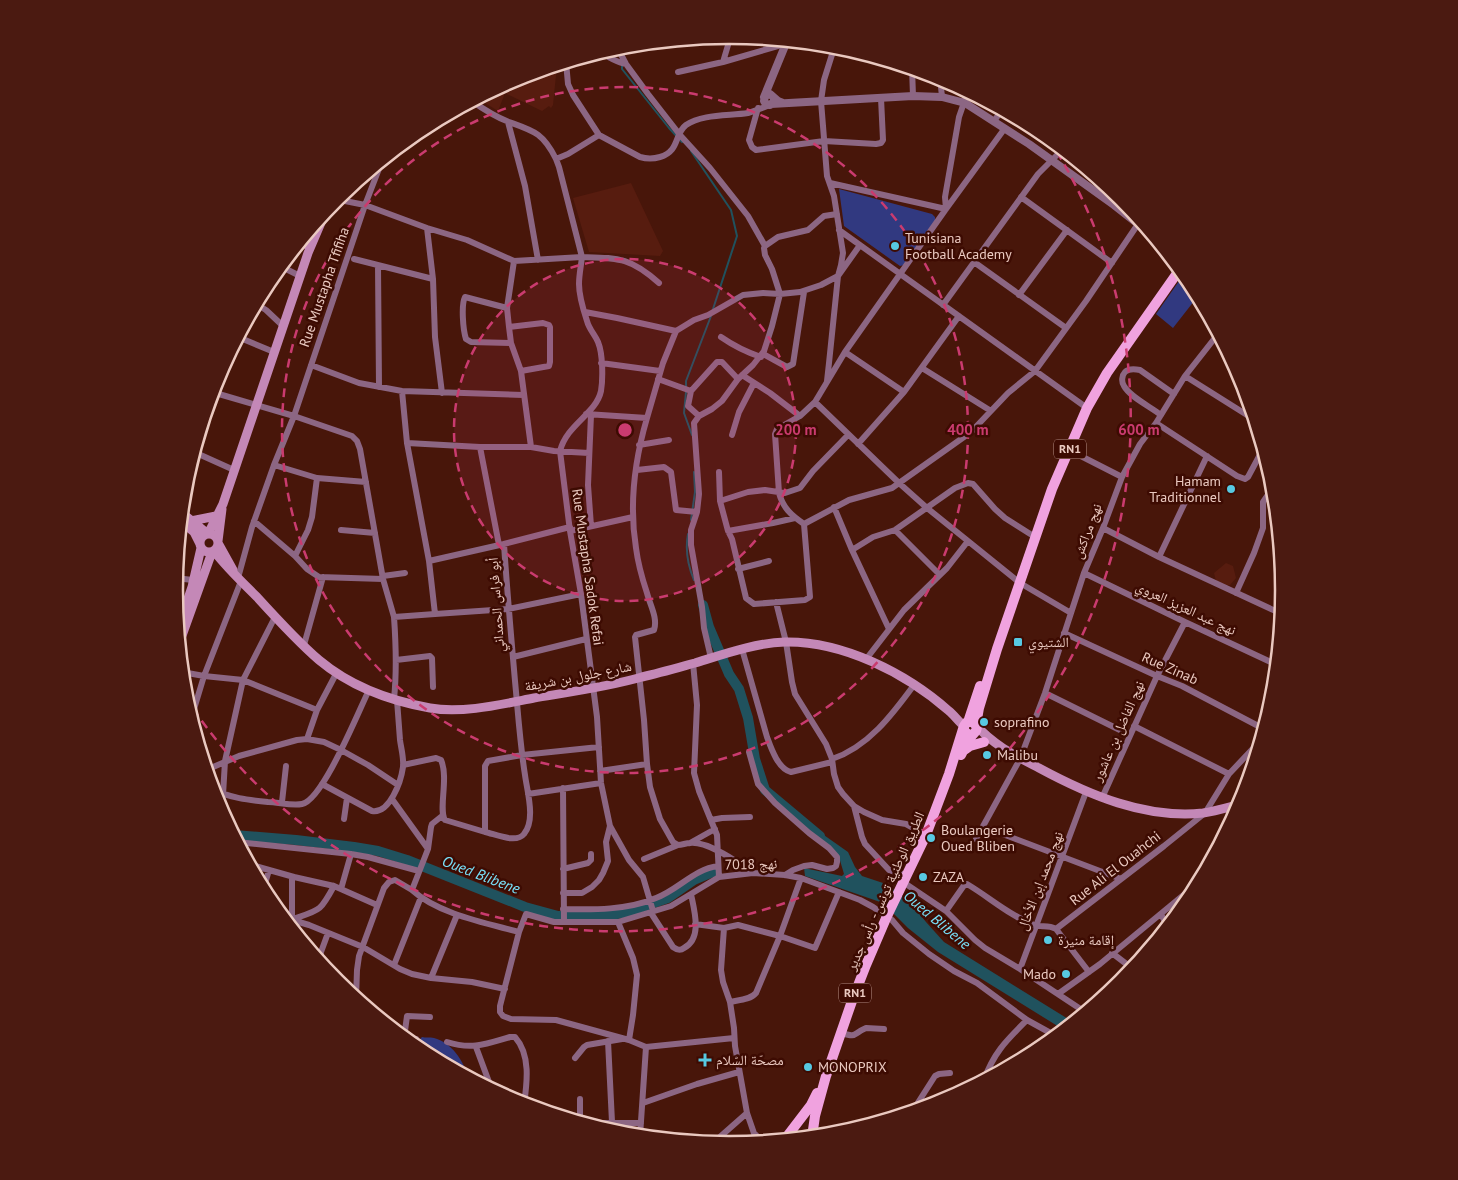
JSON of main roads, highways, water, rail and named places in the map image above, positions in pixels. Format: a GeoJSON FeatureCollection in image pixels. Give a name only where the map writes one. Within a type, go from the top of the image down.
{"type":"FeatureCollection","features":[{"type":"Feature","properties":{"kind":"main road"},"geometry":{"type":"LineString","coordinates":[[184,629],[216,547],[223,504],[300,276],[318,230]]}},
{"type":"Feature","properties":{"kind":"main road"},"geometry":{"type":"LineString","coordinates":[[306,245],[308,253]]}},
{"type":"Feature","properties":{"kind":"main road","name":"الطريق الوطنية تونس - رأس جدير"},"geometry":{"type":"LineString","coordinates":[[813,1130],[826,1076],[866,965],[888,913],[926,835],[949,774],[979,708],[996,649],[1052,490],[1086,408],[1107,373],[1175,276]]}},
{"type":"Feature","properties":{"kind":"main road"},"geometry":{"type":"LineString","coordinates":[[184,610],[193,580],[202,538],[208,534],[223,504]]}},
{"type":"Feature","properties":{"kind":"main road"},"geometry":{"type":"LineString","coordinates":[[191,521],[216,516]]}},
{"type":"Feature","properties":{"kind":"main road"},"geometry":{"type":"LineString","coordinates":[[187,518],[208,534],[215,536],[216,547]]}},
{"type":"Feature","properties":{"kind":"main road"},"geometry":{"type":"LineString","coordinates":[[186,525],[194,532],[206,552],[216,547]]}},
{"type":"Feature","properties":{"kind":"main road","name":"شارع جلول بن شريفة"},"geometry":{"type":"LineString","coordinates":[[216,547],[224,564],[320,660],[352,682],[369,690],[396,700],[431,709],[468,709],[593,688],[639,678],[729,653],[786,642],[827,647],[867,658],[914,685],[969,727]]}},
{"type":"Feature","properties":{"kind":"main road","name":"شارع جلول بن شريفة"},"geometry":{"type":"LineString","coordinates":[[216,547],[239,578]]}},
{"type":"Feature","properties":{"kind":"main road"},"geometry":{"type":"LineString","coordinates":[[206,569],[224,564]]}},
{"type":"Feature","properties":{"kind":"main road"},"geometry":{"type":"LineString","coordinates":[[969,727],[984,742],[1006,751]]}},
{"type":"Feature","properties":{"kind":"main road"},"geometry":{"type":"LineString","coordinates":[[969,727],[984,734],[1020,759],[1102,798],[1146,810],[1181,814],[1205,813],[1231,807]]}},
{"type":"Feature","properties":{"kind":"main road","name":"الطريق الوطنية تونس - رأس جدير"},"geometry":{"type":"LineString","coordinates":[[949,774],[969,739],[969,727]]}},
{"type":"Feature","properties":{"kind":"main road"},"geometry":{"type":"LineString","coordinates":[[960,756],[970,746],[984,742]]}},
{"type":"Feature","properties":{"kind":"main road","name":"الطريق الوطنية تونس - رأس جدير"},"geometry":{"type":"LineString","coordinates":[[791,1133],[811,1105],[826,1076]]}},
{"type":"Feature","properties":{"kind":"water"},"geometry":{"type":"Polygon","coordinates":[[[811,826],[848,852],[855,867],[862,876],[886,884],[909,901],[944,942],[1067,1019],[1058,1026],[938,952],[908,928],[883,903],[805,876],[804,868],[842,876],[844,874],[839,857],[808,831],[811,826]]]}},
{"type":"Feature","properties":{"kind":"waterway"},"geometry":{"type":"LineString","coordinates":[[622,66],[622,69],[682,142]]}},
{"type":"Feature","properties":{"kind":"waterway"},"geometry":{"type":"LineString","coordinates":[[691,151],[731,210],[737,236],[713,309]]}},
{"type":"Feature","properties":{"kind":"waterway"},"geometry":{"type":"LineString","coordinates":[[686,387],[686,381],[711,316]]}},
{"type":"Feature","properties":{"kind":"waterway"},"geometry":{"type":"LineString","coordinates":[[686,392],[684,413],[692,435]]}},
{"type":"Feature","properties":{"kind":"waterway"},"geometry":{"type":"LineString","coordinates":[[691,520],[695,492],[694,472]]}},
{"type":"Feature","properties":{"kind":"waterway"},"geometry":{"type":"LineString","coordinates":[[688,534],[688,558],[694,580]]}},
{"type":"Feature","properties":{"kind":"waterway"},"geometry":{"type":"LineString","coordinates":[[703,605],[709,627],[729,674],[739,689],[748,718],[755,759],[765,790],[820,836]]}},
{"type":"Feature","properties":{"kind":"waterway","name":"Oued Blibene"},"geometry":{"type":"LineString","coordinates":[[241,836],[296,840],[378,851],[407,860],[525,907],[558,916],[611,915],[628,912],[668,898],[694,880],[713,872]]}},
{"type":"Feature","properties":{"kind":"place","name":"Tunisiana Football Academy"},"geometry":{"type":"Point","coordinates":[895,246]}},
{"type":"Feature","properties":{"kind":"place","name":"Hamam Traditionnel"},"geometry":{"type":"Point","coordinates":[1231,489]}},
{"type":"Feature","properties":{"kind":"place","name":"الشتيوي"},"geometry":{"type":"Point","coordinates":[1018,642]}},
{"type":"Feature","properties":{"kind":"place","name":"soprafino"},"geometry":{"type":"Point","coordinates":[984,722]}},
{"type":"Feature","properties":{"kind":"place","name":"Malibu"},"geometry":{"type":"Point","coordinates":[987,755]}},
{"type":"Feature","properties":{"kind":"place","name":"Boulangerie Oued Bliben"},"geometry":{"type":"Point","coordinates":[931,838]}},
{"type":"Feature","properties":{"kind":"place","name":"ZAZA"},"geometry":{"type":"Point","coordinates":[923,877]}},
{"type":"Feature","properties":{"kind":"place","name":"إقامة منيرة"},"geometry":{"type":"Point","coordinates":[1048,940]}},
{"type":"Feature","properties":{"kind":"place","name":"Mado"},"geometry":{"type":"Point","coordinates":[1066,974]}},
{"type":"Feature","properties":{"kind":"place","name":"مصحّة السّلام"},"geometry":{"type":"Point","coordinates":[705,1060]}},
{"type":"Feature","properties":{"kind":"place","name":"MONOPRIX"},"geometry":{"type":"Point","coordinates":[808,1067]}}]}
